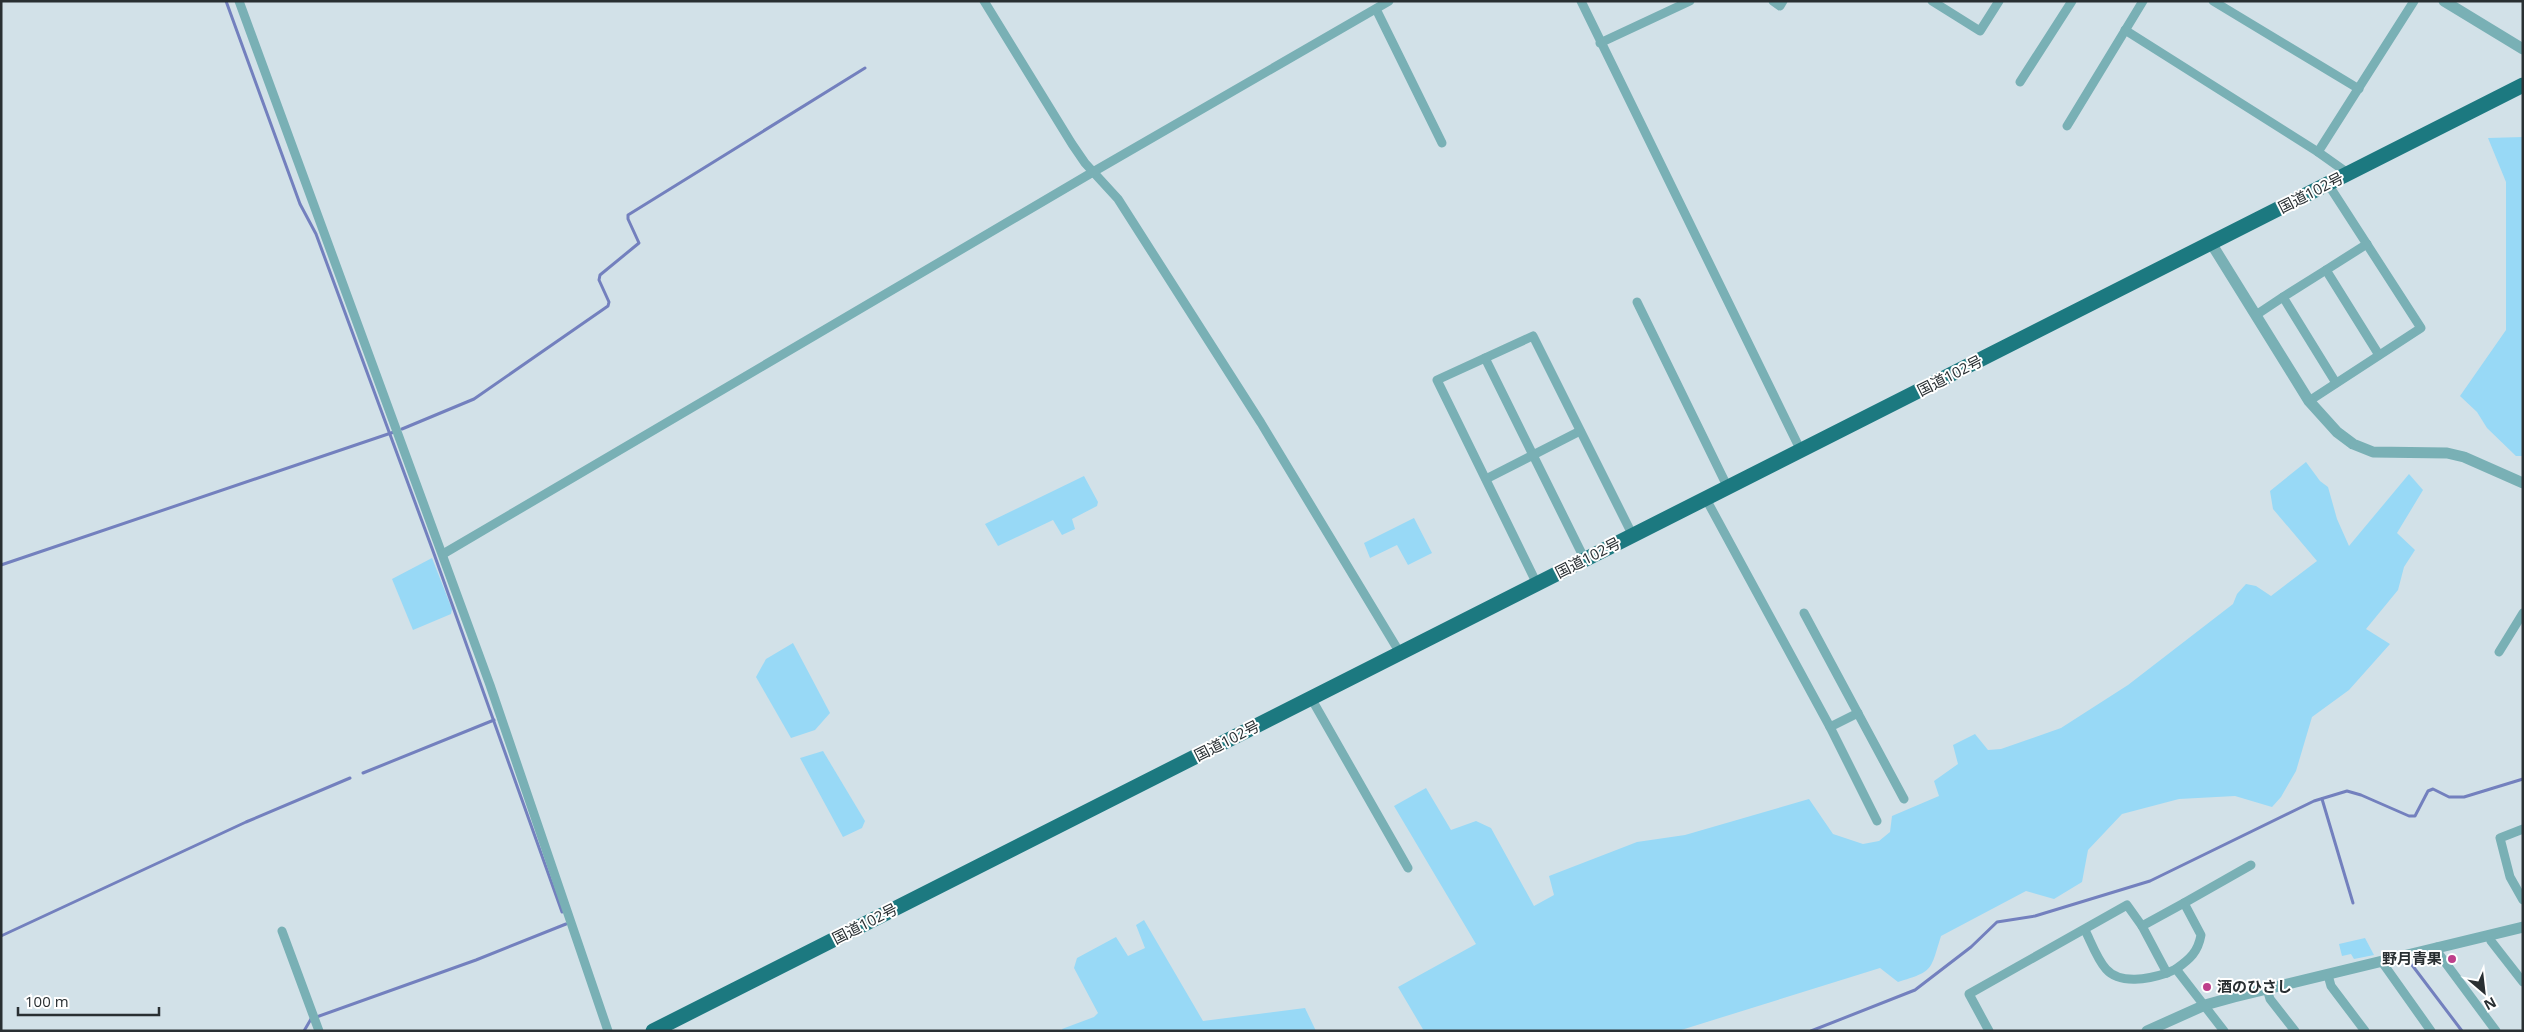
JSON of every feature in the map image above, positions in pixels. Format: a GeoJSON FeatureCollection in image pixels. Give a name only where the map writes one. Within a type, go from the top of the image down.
{"type":"FeatureCollection","features":[{"type":"Feature","properties":{"kind":"highway","name":"国道102号"},"geometry":{"type":"LineString","coordinates":[[653,1031],[2523,85]]}},
{"type":"Feature","properties":{"kind":"street"},"geometry":{"type":"LineString","coordinates":[[239,1],[443,554],[571,916],[608,1031]]}},
{"type":"Feature","properties":{"kind":"street"},"geometry":{"type":"LineString","coordinates":[[984,1],[1072,144],[1093,172],[1118,199],[1240,390],[1400,653]]}},
{"type":"Feature","properties":{"kind":"street"},"geometry":{"type":"LineString","coordinates":[[443,554],[1388,1]]}},
{"type":"Feature","properties":{"kind":"street"},"geometry":{"type":"LineString","coordinates":[[1580,1],[1801,451]]}},
{"type":"Feature","properties":{"kind":"street"},"geometry":{"type":"LineString","coordinates":[[1600,43],[1690,1]]}},
{"type":"Feature","properties":{"kind":"street"},"geometry":{"type":"LineString","coordinates":[[1773,1],[1780,6],[1783,1]]}},
{"type":"Feature","properties":{"kind":"street"},"geometry":{"type":"LineString","coordinates":[[1932,1],[1980,31],[1999,1]]}},
{"type":"Feature","properties":{"kind":"street"},"geometry":{"type":"LineString","coordinates":[[2020,82],[2072,1]]}},
{"type":"Feature","properties":{"kind":"street"},"geometry":{"type":"LineString","coordinates":[[2067,126],[2143,1]]}},
{"type":"Feature","properties":{"kind":"street"},"geometry":{"type":"LineString","coordinates":[[2214,1],[2359,89]]}},
{"type":"Feature","properties":{"kind":"street"},"geometry":{"type":"LineString","coordinates":[[2318,152],[2414,1]]}},
{"type":"Feature","properties":{"kind":"street"},"geometry":{"type":"LineString","coordinates":[[2444,1],[2523,49]]}},
{"type":"Feature","properties":{"kind":"street"},"geometry":{"type":"LineString","coordinates":[[1376,8],[1442,143]]}},
{"type":"Feature","properties":{"kind":"street"},"geometry":{"type":"LineString","coordinates":[[2125,30],[2318,152],[2349,174]]}},
{"type":"Feature","properties":{"kind":"street"},"geometry":{"type":"LineString","coordinates":[[2309,401],[2421,328],[2328,184]]}},
{"type":"Feature","properties":{"kind":"street"},"geometry":{"type":"LineString","coordinates":[[2211,243],[2309,401],[2337,432],[2354,444],[2373,452],[2384,454],[2447,454],[2471,460],[2523,483]]}},
{"type":"Feature","properties":{"kind":"street"},"geometry":{"type":"LineString","coordinates":[[2256,315],[2367,244]]}},
{"type":"Feature","properties":{"kind":"street"},"geometry":{"type":"LineString","coordinates":[[2326,270],[2379,355]]}},
{"type":"Feature","properties":{"kind":"street"},"geometry":{"type":"LineString","coordinates":[[2283,298],[2336,383]]}},
{"type":"Feature","properties":{"kind":"street"},"geometry":{"type":"LineString","coordinates":[[1637,302],[1728,488]]}},
{"type":"Feature","properties":{"kind":"street"},"geometry":{"type":"LineString","coordinates":[[1537,584],[1437,380],[1533,336],[1633,536]]}},
{"type":"Feature","properties":{"kind":"street"},"geometry":{"type":"LineString","coordinates":[[1485,358],[1585,560]]}},
{"type":"Feature","properties":{"kind":"street"},"geometry":{"type":"LineString","coordinates":[[1486,479],[1580,431]]}},
{"type":"Feature","properties":{"kind":"street"},"geometry":{"type":"LineString","coordinates":[[1706,499],[1830,727],[1877,821]]}},
{"type":"Feature","properties":{"kind":"street"},"geometry":{"type":"LineString","coordinates":[[1804,613],[1904,799]]}},
{"type":"Feature","properties":{"kind":"street"},"geometry":{"type":"LineString","coordinates":[[2499,652],[2523,613]]}},
{"type":"Feature","properties":{"kind":"street"},"geometry":{"type":"LineString","coordinates":[[1311,698],[1408,868]]}},
{"type":"Feature","properties":{"kind":"street"},"geometry":{"type":"LineString","coordinates":[[1830,727],[1858,713]]}},
{"type":"Feature","properties":{"kind":"street"},"geometry":{"type":"LineString","coordinates":[[2523,829],[2500,838],[2510,877],[2523,900]]}},
{"type":"Feature","properties":{"kind":"street"},"geometry":{"type":"LineString","coordinates":[[2142,926],[2251,865]]}},
{"type":"Feature","properties":{"kind":"street"},"geometry":{"type":"LineString","coordinates":[[2084,930],[2104,967],[2110,973],[2136,979],[2152,978],[2176,969],[2191,958],[2197,950],[2201,935],[2184,903]]}},
{"type":"Feature","properties":{"kind":"street"},"geometry":{"type":"LineString","coordinates":[[1989,1031],[1969,994],[2127,904],[2142,926],[2167,973]]}},
{"type":"Feature","properties":{"kind":"street"},"geometry":{"type":"LineString","coordinates":[[2147,1031],[2205,1006],[2267,989],[2328,976],[2437,947],[2523,927]]}},
{"type":"Feature","properties":{"kind":"street"},"geometry":{"type":"LineString","coordinates":[[282,931],[319,1031]]}},
{"type":"Feature","properties":{"kind":"street"},"geometry":{"type":"LineString","coordinates":[[2489,935],[2491,941],[2523,982]]}},
{"type":"Feature","properties":{"kind":"street"},"geometry":{"type":"LineString","coordinates":[[2437,947],[2439,954],[2496,1031]]}},
{"type":"Feature","properties":{"kind":"street"},"geometry":{"type":"LineString","coordinates":[[2382,962],[2431,1031]]}},
{"type":"Feature","properties":{"kind":"street"},"geometry":{"type":"LineString","coordinates":[[2176,969],[2224,1031]]}},
{"type":"Feature","properties":{"kind":"street"},"geometry":{"type":"LineString","coordinates":[[2328,976],[2331,986],[2366,1031]]}},
{"type":"Feature","properties":{"kind":"street"},"geometry":{"type":"LineString","coordinates":[[2267,989],[2270,999],[2295,1031]]}},
{"type":"Feature","properties":{"kind":"shaded area"},"geometry":{"type":"Polygon","coordinates":[[[2523,137],[2523,456],[2516,456],[2487,428],[2477,412],[2460,396],[2506,330],[2506,182],[2488,138],[2523,137]]]}},
{"type":"Feature","properties":{"kind":"shaded area"},"geometry":{"type":"Polygon","coordinates":[[[2306,462],[2320,481],[2328,487],[2337,519],[2349,546],[2409,474],[2423,490],[2397,533],[2415,550],[2404,567],[2398,590],[2366,629],[2390,644],[2349,690],[2312,717],[2296,771],[2281,797],[2272,807],[2235,796],[2179,799],[2122,814],[2088,850],[2082,882],[2054,899],[2026,891],[1941,936],[1929,968],[1925,972],[1898,982],[1880,968],[1678,1031],[1424,1031],[1398,987],[1476,944],[1394,806],[1426,788],[1451,830],[1476,821],[1491,828],[1534,906],[1554,895],[1549,876],[1637,842],[1685,835],[1809,799],[1833,834],[1863,844],[1879,841],[1890,832],[1892,816],[1939,796],[1934,781],[1958,764],[1953,745],[1975,734],[1988,750],[2001,749],[2061,728],[2128,685],[2233,604],[2237,594],[2246,584],[2256,586],[2271,596],[2317,561],[2273,509],[2270,491],[2306,462]]]}},
{"type":"Feature","properties":{"kind":"shaded area"},"geometry":{"type":"Polygon","coordinates":[[[1084,476],[1098,502],[1097,506],[1072,519],[1075,529],[1062,535],[1053,520],[998,546],[985,524],[1084,476]]]}},
{"type":"Feature","properties":{"kind":"shaded area"},"geometry":{"type":"Polygon","coordinates":[[[1414,518],[1432,553],[1408,565],[1397,545],[1370,558],[1364,543],[1414,518]]]}},
{"type":"Feature","properties":{"kind":"shaded area"},"geometry":{"type":"Polygon","coordinates":[[[432,558],[452,609],[451,614],[413,630],[392,579],[432,558]]]}},
{"type":"Feature","properties":{"kind":"shaded area"},"geometry":{"type":"Polygon","coordinates":[[[793,643],[830,713],[815,730],[791,738],[756,677],[766,659],[793,643]]]}},
{"type":"Feature","properties":{"kind":"shaded area"},"geometry":{"type":"Polygon","coordinates":[[[823,751],[865,821],[862,828],[843,837],[800,758],[823,751]]]}},
{"type":"Feature","properties":{"kind":"shaded area"},"geometry":{"type":"Polygon","coordinates":[[[1144,920],[1203,1021],[1305,1008],[1316,1031],[1063,1031],[1062,1029],[1094,1017],[1098,1013],[1074,968],[1077,958],[1116,937],[1128,956],[1145,948],[1136,925],[1144,920]]]}},
{"type":"Feature","properties":{"kind":"shaded area"},"geometry":{"type":"Polygon","coordinates":[[[2365,938],[2374,955],[2354,959],[2351,954],[2342,956],[2339,944],[2365,938]]]}},
{"type":"Feature","properties":{"kind":"waterway"},"geometry":{"type":"LineString","coordinates":[[226,1],[300,204],[316,234],[433,551],[562,912]]}},
{"type":"Feature","properties":{"kind":"waterway"},"geometry":{"type":"LineString","coordinates":[[402,429],[474,399],[608,306],[609,302],[599,280],[600,275],[639,243],[628,215],[865,68]]}},
{"type":"Feature","properties":{"kind":"waterway"},"geometry":{"type":"LineString","coordinates":[[1,565],[394,432]]}},
{"type":"Feature","properties":{"kind":"waterway"},"geometry":{"type":"LineString","coordinates":[[363,773],[494,720]]}},
{"type":"Feature","properties":{"kind":"waterway"},"geometry":{"type":"LineString","coordinates":[[1,936],[246,822],[350,778]]}},
{"type":"Feature","properties":{"kind":"waterway"},"geometry":{"type":"LineString","coordinates":[[1811,1031],[1915,990],[1971,947],[1997,922],[2035,916],[2150,881],[2314,801],[2347,791],[2361,795],[2409,816],[2415,816],[2428,791],[2433,789],[2449,797],[2464,797],[2523,779]]}},
{"type":"Feature","properties":{"kind":"waterway"},"geometry":{"type":"LineString","coordinates":[[2322,799],[2353,903]]}},
{"type":"Feature","properties":{"kind":"waterway"},"geometry":{"type":"LineString","coordinates":[[304,1031],[311,1019],[476,960],[566,924]]}},
{"type":"Feature","properties":{"kind":"waterway"},"geometry":{"type":"LineString","coordinates":[[2412,965],[2462,1031]]}},
{"type":"Feature","properties":{"kind":"place","name":"野月青果"},"geometry":{"type":"Point","coordinates":[2452,959]}},
{"type":"Feature","properties":{"kind":"place","name":"酒のひさし"},"geometry":{"type":"Point","coordinates":[2207,987]}}]}
